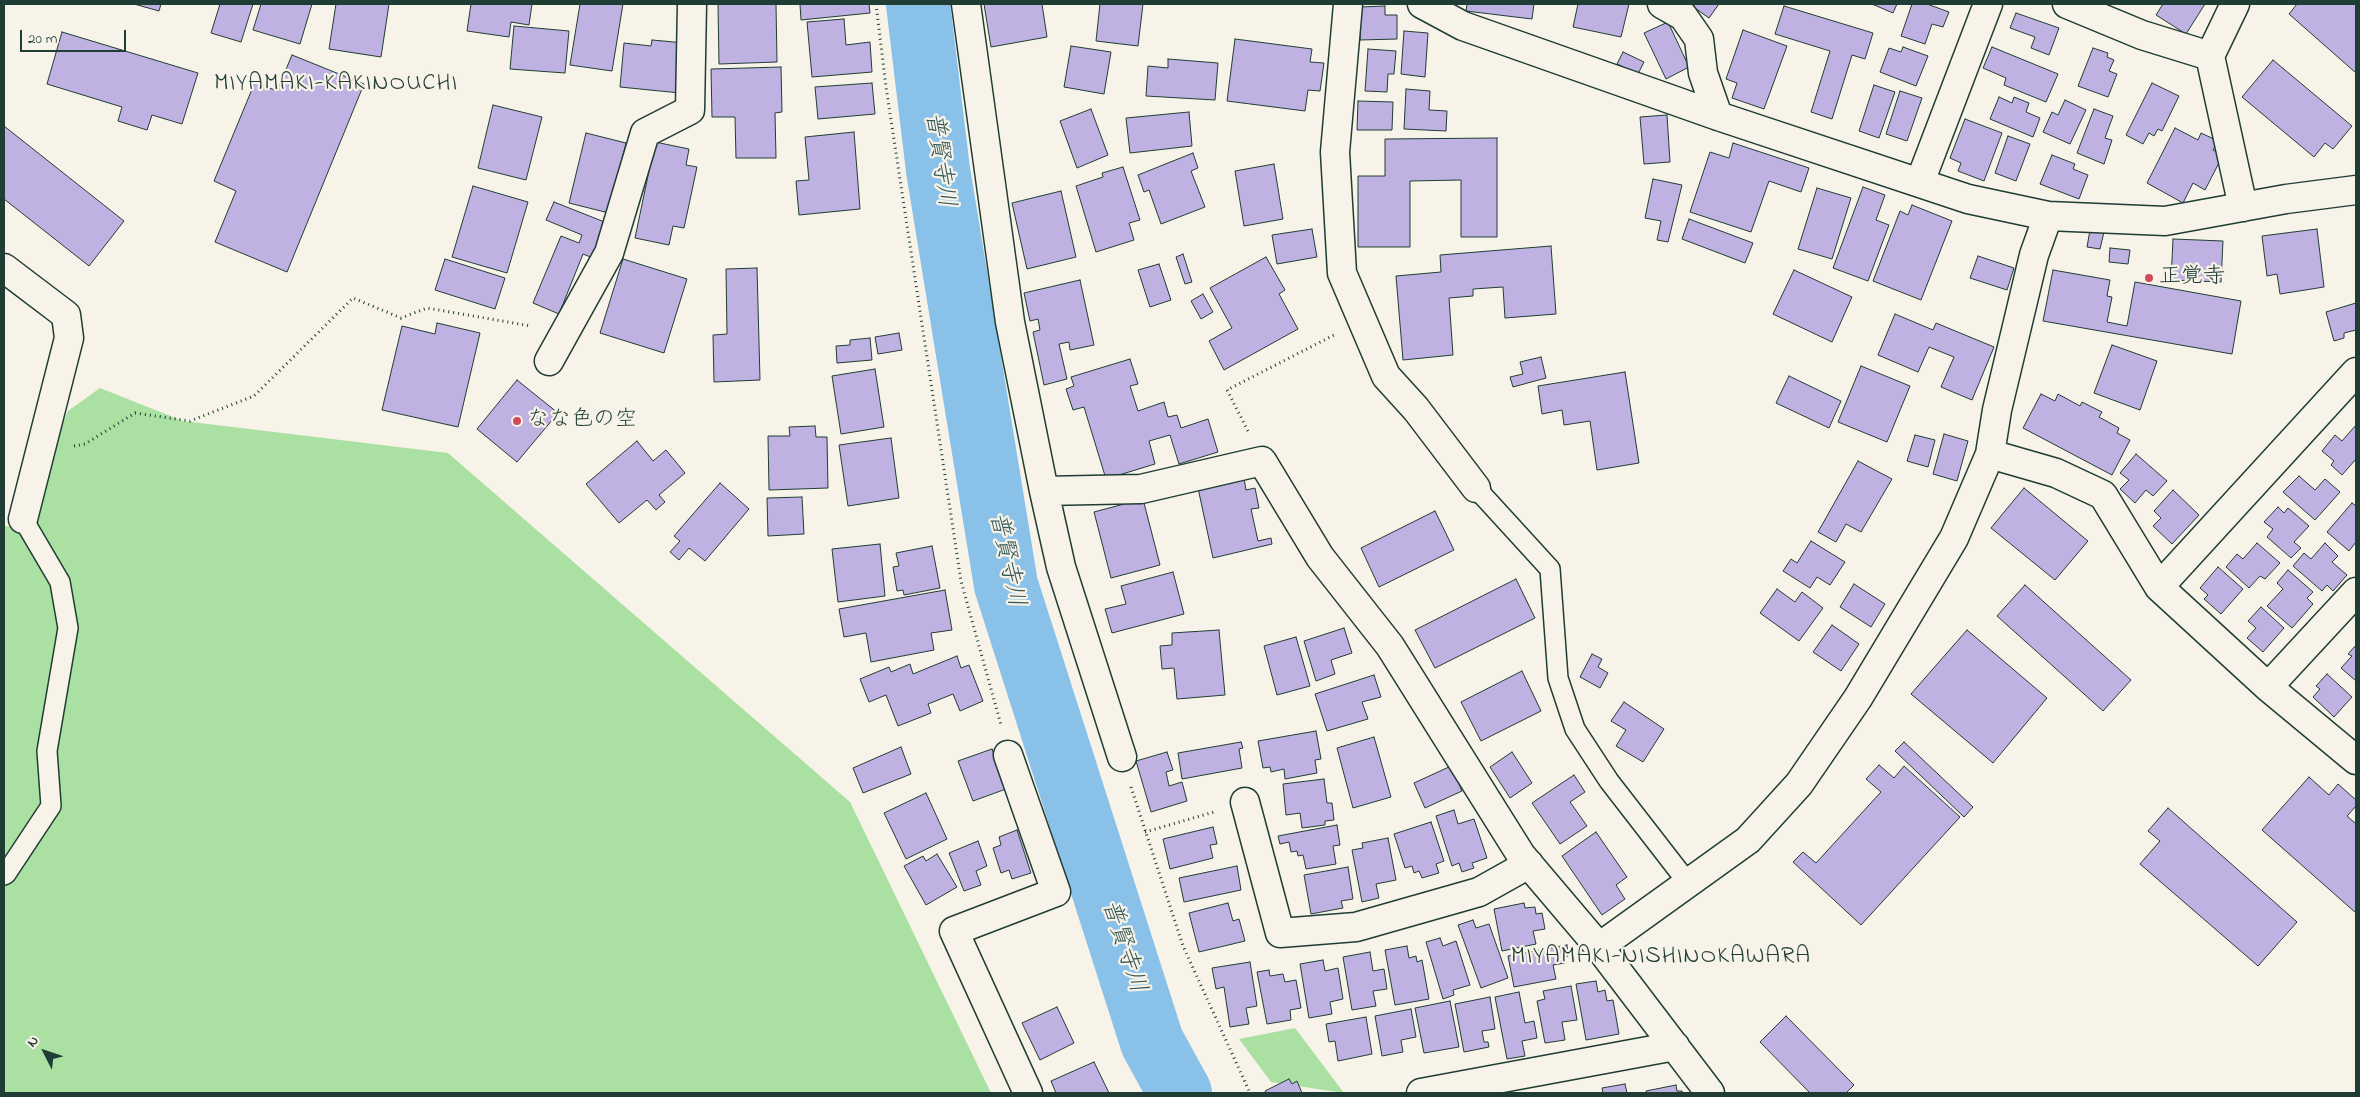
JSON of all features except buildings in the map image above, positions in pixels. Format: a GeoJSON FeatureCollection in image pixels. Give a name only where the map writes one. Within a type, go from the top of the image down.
{"type":"FeatureCollection","features":[{"type":"Feature","properties":{"kind":"street"},"geometry":{"type":"LineString","coordinates":[[549,362],[609,254],[645,133],[690,110],[692,4]]}},
{"type":"Feature","properties":{"kind":"street"},"geometry":{"type":"LineString","coordinates":[[966,4],[1010,322],[1044,490],[1061,567],[1122,757]]}},
{"type":"Feature","properties":{"kind":"street"},"geometry":{"type":"LineString","coordinates":[[1348,4],[1335,152],[1342,273],[1386,376],[1416,409],[1476,488]]}},
{"type":"Feature","properties":{"kind":"street"},"geometry":{"type":"LineString","coordinates":[[1422,4],[1463,26],[1718,116],[1968,199],[2048,216],[2165,221],[2243,206],[2356,190]]}},
{"type":"Feature","properties":{"kind":"street"},"geometry":{"type":"LineString","coordinates":[[1662,4],[1683,16],[1699,39],[1702,73],[1718,116]]}},
{"type":"Feature","properties":{"kind":"street"},"geometry":{"type":"LineString","coordinates":[[1920,182],[1988,4]]}},
{"type":"Feature","properties":{"kind":"street"},"geometry":{"type":"LineString","coordinates":[[2067,4],[2142,35],[2210,56]]}},
{"type":"Feature","properties":{"kind":"street"},"geometry":{"type":"LineString","coordinates":[[2235,4],[2210,56],[2243,206]]}},
{"type":"Feature","properties":{"kind":"street"},"geometry":{"type":"LineString","coordinates":[[1599,947],[1748,840],[1799,784],[1858,698],[1954,538],[1990,454],[1997,410],[2034,255],[2048,216]]}},
{"type":"Feature","properties":{"kind":"street"},"geometry":{"type":"LineString","coordinates":[[4,268],[66,315],[69,338],[23,519]]}},
{"type":"Feature","properties":{"kind":"street"},"geometry":{"type":"LineString","coordinates":[[2159,586],[2356,372]]}},
{"type":"Feature","properties":{"kind":"street"},"geometry":{"type":"LineString","coordinates":[[1990,454],[2056,473],[2103,495],[2159,586],[2268,687],[2356,760]]}},
{"type":"Feature","properties":{"kind":"street"},"geometry":{"type":"LineString","coordinates":[[1044,490],[1141,488],[1262,460],[1320,556],[1390,646],[1529,864],[1599,947],[1710,1093]]}},
{"type":"Feature","properties":{"kind":"street"},"geometry":{"type":"LineString","coordinates":[[2268,687],[2356,592]]}},
{"type":"Feature","properties":{"kind":"street"},"geometry":{"type":"LineString","coordinates":[[1008,755],[1056,892],[954,931],[1028,1093]]}},
{"type":"Feature","properties":{"kind":"street"},"geometry":{"type":"LineString","coordinates":[[1245,802],[1280,933],[1356,927],[1479,892],[1529,864]]}},
{"type":"Feature","properties":{"kind":"street"},"geometry":{"type":"LineString","coordinates":[[1421,1093],[1675,1046]]}},
{"type":"Feature","properties":{"kind":"lane"},"geometry":{"type":"LineString","coordinates":[[1476,488],[1550,568],[1558,678],[1575,729],[1609,781],[1688,883]]}},
{"type":"Feature","properties":{"kind":"lane"},"geometry":{"type":"LineString","coordinates":[[4,875],[51,806],[47,751],[68,628],[60,582],[23,519]]}},
{"type":"Feature","properties":{"kind":"path"},"geometry":{"type":"LineString","coordinates":[[876,4],[886,87],[962,581],[1008,755]]}},
{"type":"Feature","properties":{"kind":"path"},"geometry":{"type":"LineString","coordinates":[[41,451],[85,444],[135,413],[190,421],[254,396],[354,298],[401,318],[426,308],[566,332]]}},
{"type":"Feature","properties":{"kind":"path"},"geometry":{"type":"LineString","coordinates":[[1262,460],[1227,390],[1362,321]]}},
{"type":"Feature","properties":{"kind":"path"},"geometry":{"type":"LineString","coordinates":[[1122,757],[1183,946],[1250,1093]]}},
{"type":"Feature","properties":{"kind":"path"},"geometry":{"type":"LineString","coordinates":[[1145,832],[1245,802]]}},
{"type":"Feature","properties":{"kind":"green space"},"geometry":{"type":"Polygon","coordinates":[[[100,388],[183,421],[448,453],[850,802],[991,1093],[4,1093],[4,526],[17,527],[68,411],[100,388]]]}},
{"type":"Feature","properties":{"kind":"green space"},"geometry":{"type":"Polygon","coordinates":[[[1295,1028],[1344,1093],[1271,1082],[1239,1039],[1295,1028]]]}},
{"type":"Feature","properties":{"kind":"waterway","name":"普賢寺川"},"geometry":{"type":"LineString","coordinates":[[918,4],[938,170],[1006,585],[1152,1042],[1180,1093]]}},
{"type":"Feature","properties":{"kind":"place","name":"正覚寺"},"geometry":{"type":"Point","coordinates":[2149,278]}},
{"type":"Feature","properties":{"kind":"place","name":"なな色の空"},"geometry":{"type":"Point","coordinates":[517,421]}},
{"type":"Feature","properties":{"kind":"district","name":"MIYAMAKI-KAKINOUCHI"},"geometry":{"type":"Point","coordinates":[336,85]}},
{"type":"Feature","properties":{"kind":"district","name":"MIYAMAKI-NISHINOKAWARA"},"geometry":{"type":"Point","coordinates":[1661,958]}}]}
